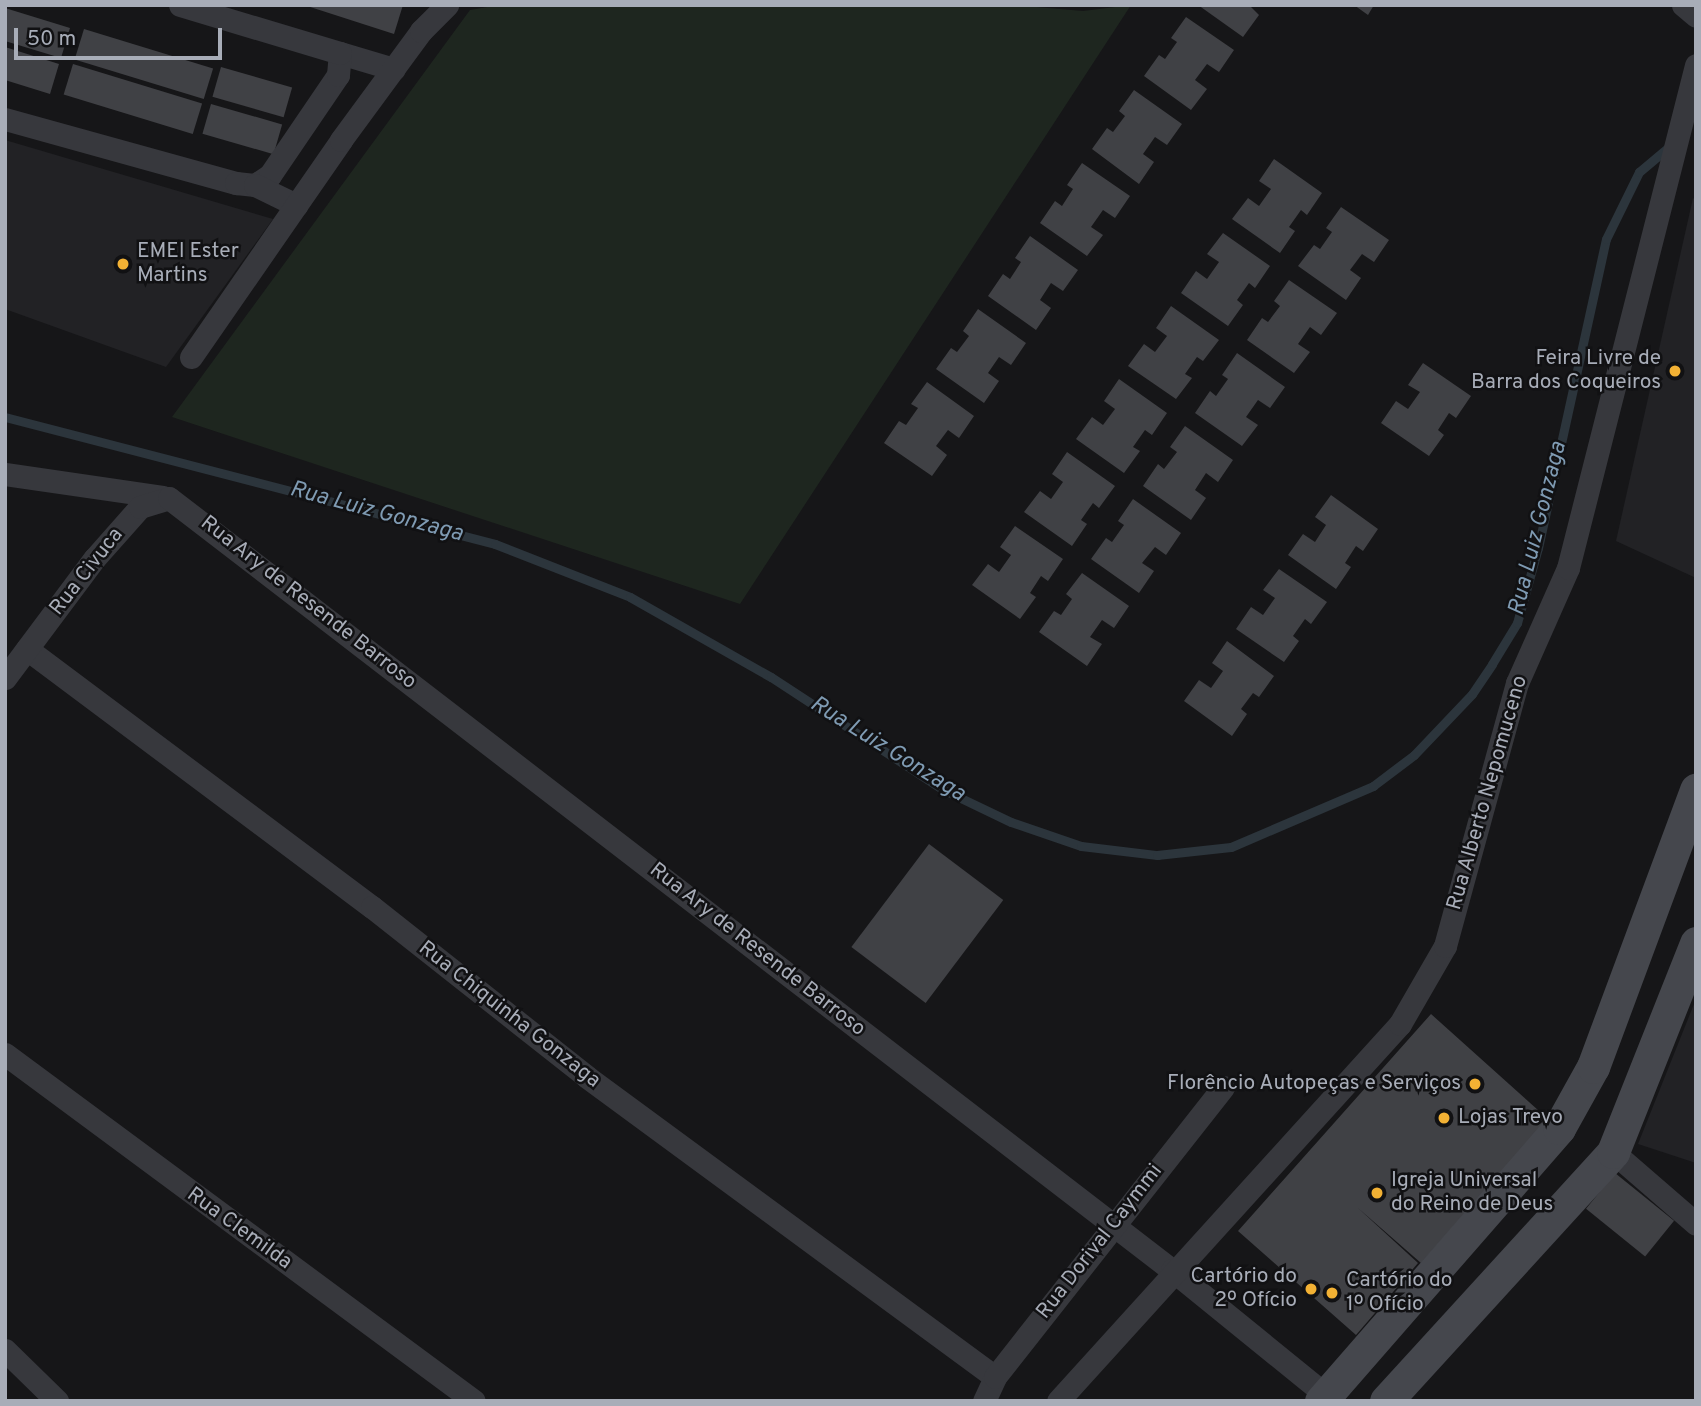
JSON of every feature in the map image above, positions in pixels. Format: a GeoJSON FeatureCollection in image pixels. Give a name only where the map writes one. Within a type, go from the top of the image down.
{"type":"FeatureCollection","features":[{"type":"Feature","properties":{"kind":"street"},"geometry":{"type":"LineString","coordinates":[[180,5],[394,69]]}},
{"type":"Feature","properties":{"kind":"street"},"geometry":{"type":"LineString","coordinates":[[191,357],[394,69],[447,5]]}},
{"type":"Feature","properties":{"kind":"street"},"geometry":{"type":"LineString","coordinates":[[1682,5],[1696,16]]}},
{"type":"Feature","properties":{"kind":"street"},"geometry":{"type":"LineString","coordinates":[[255,185],[270,175],[338,75],[340,53]]}},
{"type":"Feature","properties":{"kind":"street","name":"Rua Alberto Nepomuceno"},"geometry":{"type":"LineString","coordinates":[[1058,1401],[1172,1270],[1400,1024],[1445,946],[1517,683],[1568,568],[1696,65]]}},
{"type":"Feature","properties":{"kind":"street"},"geometry":{"type":"LineString","coordinates":[[5,119],[255,185],[296,205]]}},
{"type":"Feature","properties":{"kind":"street"},"geometry":{"type":"LineString","coordinates":[[5,474],[177,503]]}},
{"type":"Feature","properties":{"kind":"street","name":"Rua Ary de Resende Barroso"},"geometry":{"type":"LineString","coordinates":[[177,503],[1172,1270],[1324,1398]]}},
{"type":"Feature","properties":{"kind":"street","name":"Rua Civuca"},"geometry":{"type":"LineString","coordinates":[[5,678],[140,506],[177,503]]}},
{"type":"Feature","properties":{"kind":"street","name":"Rua Chiquinha Gonzaga"},"geometry":{"type":"LineString","coordinates":[[27,649],[372,907],[587,1077],[995,1377]]}},
{"type":"Feature","properties":{"kind":"street"},"geometry":{"type":"LineString","coordinates":[[1324,1398],[1559,1128],[1593,1067],[1696,790]]}},
{"type":"Feature","properties":{"kind":"street"},"geometry":{"type":"LineString","coordinates":[[1386,1401],[1613,1152],[1696,943]]}},
{"type":"Feature","properties":{"kind":"street","name":"Rua Clemilda"},"geometry":{"type":"LineString","coordinates":[[5,1054],[474,1401]]}},
{"type":"Feature","properties":{"kind":"street","name":"Rua Dorival Caymmi"},"geometry":{"type":"LineString","coordinates":[[984,1401],[995,1377],[1223,1087]]}},
{"type":"Feature","properties":{"kind":"street"},"geometry":{"type":"LineString","coordinates":[[1613,1152],[1696,1224]]}},
{"type":"Feature","properties":{"kind":"street"},"geometry":{"type":"LineString","coordinates":[[8,1359],[57,1401]]}},
{"type":"Feature","properties":{"kind":"shaded area"},"geometry":{"type":"Polygon","coordinates":[[[499,5],[1012,5],[1083,11],[1131,5],[740,604],[172,417],[470,10],[499,5]]]}},
{"type":"Feature","properties":{"kind":"shaded area","name":"EMEI Ester Martins"},"geometry":{"type":"Polygon","coordinates":[[[5,140],[273,219],[166,367],[5,309],[5,140]]]}},
{"type":"Feature","properties":{"kind":"shaded area","name":"Feira Livre de Barra dos Coqueiros"},"geometry":{"type":"Polygon","coordinates":[[[1693,198],[1696,201],[1696,578],[1616,541],[1693,198]]]}},
{"type":"Feature","properties":{"kind":"shaded area"},"geometry":{"type":"Polygon","coordinates":[[[1696,999],[1696,1163],[1638,1144],[1696,999]]]}},
{"type":"Feature","properties":{"kind":"building"},"geometry":{"type":"Polygon","coordinates":[[[304,5],[403,5],[394,34],[304,5]]]}},
{"type":"Feature","properties":{"kind":"building"},"geometry":{"type":"Polygon","coordinates":[[[1198,5],[1249,5],[1259,15],[1243,37],[1198,5]]]}},
{"type":"Feature","properties":{"kind":"building"},"geometry":{"type":"Polygon","coordinates":[[[1354,5],[1374,5],[1368,15],[1354,5]]]}},
{"type":"Feature","properties":{"kind":"building"},"geometry":{"type":"Polygon","coordinates":[[[5,8],[70,28],[61,58],[5,41],[5,8]]]}},
{"type":"Feature","properties":{"kind":"building"},"geometry":{"type":"Polygon","coordinates":[[[1186,17],[1234,50],[1219,72],[1207,64],[1195,80],[1207,89],[1191,110],[1144,76],[1159,55],[1165,59],[1177,42],[1171,38],[1186,17]]]}},
{"type":"Feature","properties":{"kind":"building"},"geometry":{"type":"Polygon","coordinates":[[[84,29],[213,68],[204,99],[75,60],[84,29]]]}},
{"type":"Feature","properties":{"kind":"building"},"geometry":{"type":"Polygon","coordinates":[[[5,47],[59,64],[50,94],[5,80],[5,47]]]}},
{"type":"Feature","properties":{"kind":"building"},"geometry":{"type":"Polygon","coordinates":[[[73,64],[202,103],[193,134],[64,95],[73,64]]]}},
{"type":"Feature","properties":{"kind":"building"},"geometry":{"type":"Polygon","coordinates":[[[221,67],[292,87],[284,117],[212,97],[221,67]]]}},
{"type":"Feature","properties":{"kind":"building"},"geometry":{"type":"Polygon","coordinates":[[[1134,90],[1182,124],[1167,145],[1155,137],[1143,154],[1154,162],[1139,184],[1092,149],[1107,128],[1113,132],[1125,116],[1119,111],[1134,90]]]}},
{"type":"Feature","properties":{"kind":"building"},"geometry":{"type":"Polygon","coordinates":[[[211,104],[282,124],[274,154],[202,134],[211,104]]]}},
{"type":"Feature","properties":{"kind":"building"},"geometry":{"type":"Polygon","coordinates":[[[1274,159],[1322,193],[1307,215],[1301,210],[1289,227],[1295,231],[1280,253],[1232,219],[1248,198],[1259,206],[1271,189],[1259,181],[1274,159]]]}},
{"type":"Feature","properties":{"kind":"building"},"geometry":{"type":"Polygon","coordinates":[[[1082,163],[1130,196],[1115,218],[1103,210],[1091,227],[1103,235],[1087,256],[1040,223],[1055,201],[1062,206],[1073,189],[1067,185],[1082,163]]]}},
{"type":"Feature","properties":{"kind":"building"},"geometry":{"type":"Polygon","coordinates":[[[1341,207],[1389,240],[1374,262],[1362,254],[1350,270],[1361,278],[1346,300],[1298,266],[1314,245],[1320,249],[1332,232],[1326,228],[1341,207]]]}},
{"type":"Feature","properties":{"kind":"building"},"geometry":{"type":"Polygon","coordinates":[[[1223,233],[1270,266],[1255,288],[1249,283],[1237,300],[1243,305],[1228,326],[1181,293],[1196,271],[1207,279],[1219,262],[1207,254],[1223,233]]]}},
{"type":"Feature","properties":{"kind":"building"},"geometry":{"type":"Polygon","coordinates":[[[1030,236],[1078,270],[1063,291],[1051,283],[1040,300],[1051,308],[1036,330],[988,296],[1003,274],[1010,279],[1021,262],[1015,258],[1030,236]]]}},
{"type":"Feature","properties":{"kind":"building"},"geometry":{"type":"Polygon","coordinates":[[[1289,280],[1337,313],[1321,335],[1310,327],[1298,344],[1310,352],[1294,373],[1247,340],[1262,318],[1268,322],[1280,306],[1274,301],[1289,280]]]}},
{"type":"Feature","properties":{"kind":"building"},"geometry":{"type":"Polygon","coordinates":[[[1171,306],[1219,340],[1203,361],[1197,357],[1185,374],[1192,378],[1176,399],[1128,366],[1144,344],[1155,352],[1167,336],[1156,328],[1171,306]]]}},
{"type":"Feature","properties":{"kind":"building"},"geometry":{"type":"Polygon","coordinates":[[[978,309],[1026,343],[1011,365],[999,357],[988,373],[999,381],[984,403],[936,369],[951,348],[957,352],[969,336],[963,331],[978,309]]]}},
{"type":"Feature","properties":{"kind":"building"},"geometry":{"type":"Polygon","coordinates":[[[1237,353],[1285,387],[1270,408],[1258,400],[1246,417],[1258,425],[1242,446],[1195,413],[1210,391],[1216,396],[1228,379],[1222,375],[1237,353]]]}},
{"type":"Feature","properties":{"kind":"building"},"geometry":{"type":"Polygon","coordinates":[[[1423,363],[1471,396],[1456,418],[1449,413],[1438,430],[1444,435],[1429,456],[1381,423],[1396,401],[1408,409],[1420,392],[1408,385],[1423,363]]]}},
{"type":"Feature","properties":{"kind":"building"},"geometry":{"type":"Polygon","coordinates":[[[1119,379],[1167,413],[1152,435],[1145,430],[1133,447],[1140,451],[1124,473],[1076,439],[1092,417],[1103,425],[1115,409],[1104,401],[1119,379]]]}},
{"type":"Feature","properties":{"kind":"building"},"geometry":{"type":"Polygon","coordinates":[[[927,382],[974,416],[959,438],[948,430],[936,446],[947,455],[932,476],[884,443],[899,421],[906,425],[918,408],[911,404],[927,382]]]}},
{"type":"Feature","properties":{"kind":"building"},"geometry":{"type":"Polygon","coordinates":[[[1185,426],[1233,460],[1218,482],[1206,473],[1195,490],[1206,498],[1191,520],[1143,486],[1158,464],[1164,469],[1177,452],[1170,447],[1185,426]]]}},
{"type":"Feature","properties":{"kind":"building"},"geometry":{"type":"Polygon","coordinates":[[[1067,452],[1115,486],[1099,508],[1093,503],[1081,520],[1087,524],[1072,546],[1024,512],[1040,491],[1051,499],[1063,482],[1052,474],[1067,452]]]}},
{"type":"Feature","properties":{"kind":"building"},"geometry":{"type":"Polygon","coordinates":[[[1331,495],[1378,529],[1363,551],[1356,546],[1345,563],[1351,567],[1336,589],[1288,555],[1303,534],[1315,542],[1326,525],[1315,517],[1331,495]]]}},
{"type":"Feature","properties":{"kind":"building"},"geometry":{"type":"Polygon","coordinates":[[[1133,499],[1181,533],[1166,555],[1155,547],[1142,563],[1154,571],[1139,593],[1091,559],[1106,538],[1112,542],[1124,525],[1118,521],[1133,499]]]}},
{"type":"Feature","properties":{"kind":"building"},"geometry":{"type":"Polygon","coordinates":[[[1015,526],[1063,559],[1048,581],[1041,576],[1030,593],[1036,597],[1020,619],[972,585],[988,564],[999,572],[1011,555],[1000,547],[1015,526]]]}},
{"type":"Feature","properties":{"kind":"building"},"geometry":{"type":"Polygon","coordinates":[[[1279,569],[1327,602],[1311,624],[1305,619],[1293,636],[1299,641],[1284,662],[1236,629],[1251,607],[1263,615],[1275,598],[1263,590],[1279,569]]]}},
{"type":"Feature","properties":{"kind":"building"},"geometry":{"type":"Polygon","coordinates":[[[1082,573],[1129,606],[1114,628],[1102,620],[1090,637],[1102,644],[1087,666],[1039,632],[1054,611],[1061,615],[1072,599],[1066,594],[1082,573]]]}},
{"type":"Feature","properties":{"kind":"building"},"geometry":{"type":"Polygon","coordinates":[[[1227,641],[1274,676],[1259,697],[1253,693],[1241,709],[1247,714],[1232,736],[1184,701],[1199,680],[1211,688],[1223,671],[1212,663],[1227,641]]]}},
{"type":"Feature","properties":{"kind":"building"},"geometry":{"type":"Polygon","coordinates":[[[929,844],[1003,900],[926,1003],[851,947],[929,844]]]}},
{"type":"Feature","properties":{"kind":"building"},"geometry":{"type":"Polygon","coordinates":[[[1431,1014],[1548,1119],[1421,1263],[1358,1208],[1418,1263],[1356,1335],[1238,1231],[1431,1014]]]}},
{"type":"Feature","properties":{"kind":"building"},"geometry":{"type":"Polygon","coordinates":[[[1615,1173],[1674,1221],[1645,1257],[1586,1209],[1615,1173]]]}},
{"type":"Feature","properties":{"kind":"waterway","name":"Rua Luiz Gonzaga"},"geometry":{"type":"LineString","coordinates":[[5,417],[495,544],[630,597],[771,677],[942,789],[1011,822],[1081,846],[1157,855],[1231,847],[1373,786],[1414,755],[1472,694],[1492,664],[1517,623],[1538,548],[1606,239],[1639,172],[1670,146]]}},
{"type":"Feature","properties":{"kind":"place","name":"EMEI Ester Martins"},"geometry":{"type":"Point","coordinates":[123,264]}},
{"type":"Feature","properties":{"kind":"place","name":"Feira Livre de Barra dos Coqueiros"},"geometry":{"type":"Point","coordinates":[1675,371]}},
{"type":"Feature","properties":{"kind":"place","name":"Florêncio Autopeças e Serviços"},"geometry":{"type":"Point","coordinates":[1475,1084]}},
{"type":"Feature","properties":{"kind":"place","name":"Lojas Trevo"},"geometry":{"type":"Point","coordinates":[1444,1118]}},
{"type":"Feature","properties":{"kind":"place","name":"Igreja Universal do Reino de Deus"},"geometry":{"type":"Point","coordinates":[1377,1193]}},
{"type":"Feature","properties":{"kind":"place","name":"Cartório do 2º Ofício"},"geometry":{"type":"Point","coordinates":[1311,1289]}},
{"type":"Feature","properties":{"kind":"place","name":"Cartório do 1º Ofício"},"geometry":{"type":"Point","coordinates":[1332,1293]}}]}
